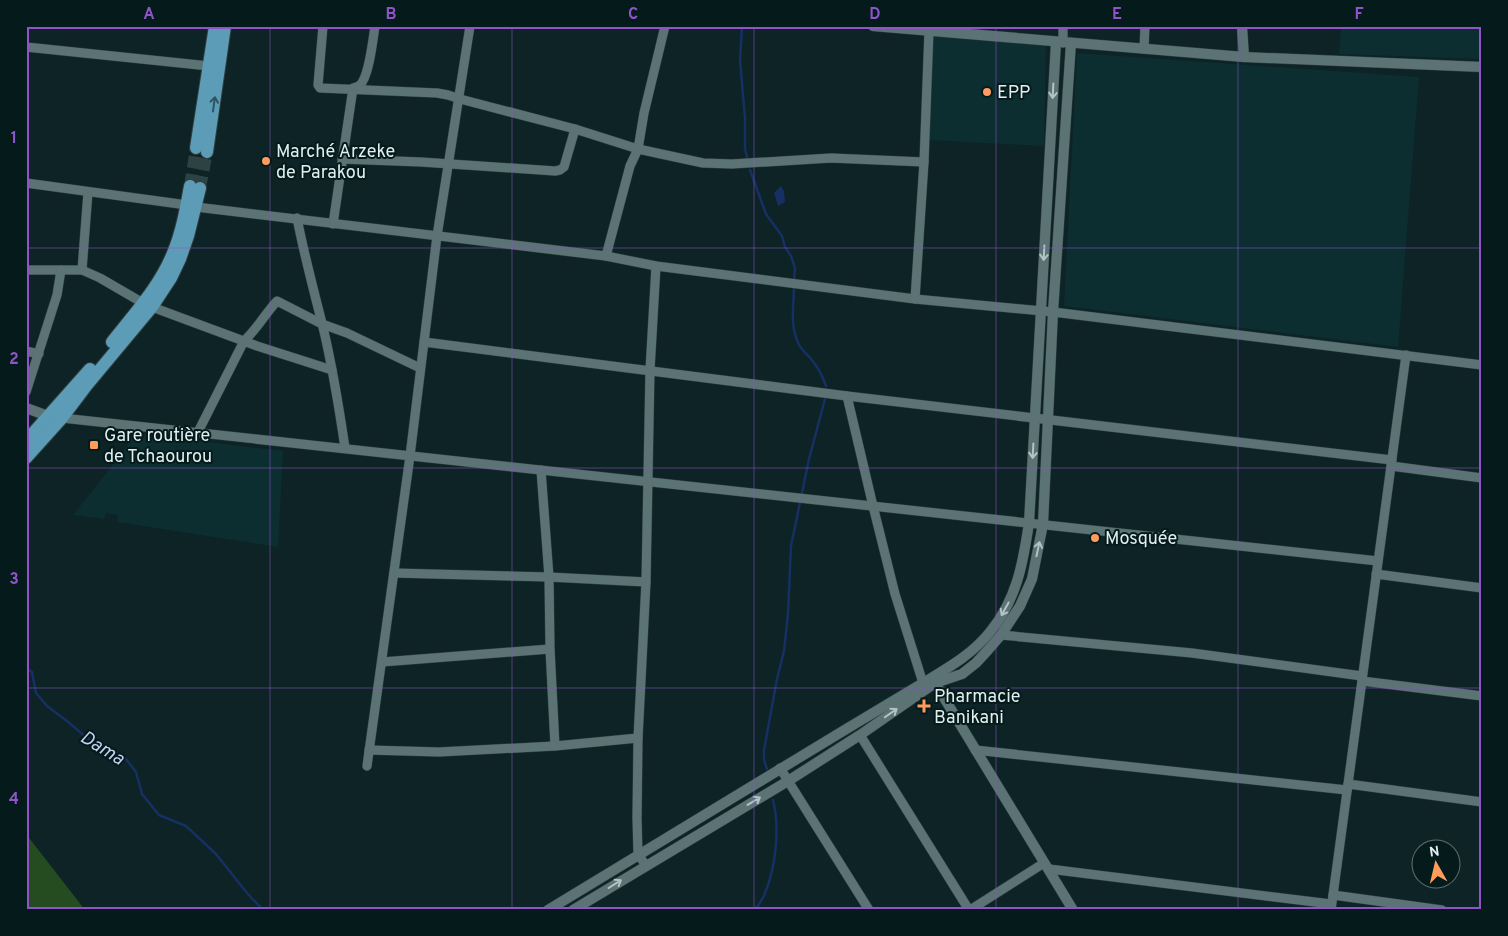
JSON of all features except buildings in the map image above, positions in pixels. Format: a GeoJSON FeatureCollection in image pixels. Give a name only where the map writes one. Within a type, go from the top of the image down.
{"type":"FeatureCollection","features":[{"type":"Feature","properties":{"kind":"main road"},"geometry":{"type":"LineString","coordinates":[[215,26],[209,66],[202,150],[225,26]]}},
{"type":"Feature","properties":{"kind":"main road"},"geometry":{"type":"LineString","coordinates":[[26,458],[62,418],[148,305],[173,254],[191,206],[195,187]]}},
{"type":"Feature","properties":{"kind":"main road"},"geometry":{"type":"LineString","coordinates":[[26,441],[102,354],[148,305]]}},
{"type":"Feature","properties":{"kind":"street"},"geometry":{"type":"LineString","coordinates":[[323,26],[319,87],[448,95],[575,129],[638,149],[703,164],[831,158],[924,162]]}},
{"type":"Feature","properties":{"kind":"street"},"geometry":{"type":"LineString","coordinates":[[353,88],[363,82],[371,57],[375,26]]}},
{"type":"Feature","properties":{"kind":"street"},"geometry":{"type":"LineString","coordinates":[[367,766],[410,456],[437,236],[470,26]]}},
{"type":"Feature","properties":{"kind":"street"},"geometry":{"type":"LineString","coordinates":[[606,256],[630,166],[638,149],[644,113],[665,26]]}},
{"type":"Feature","properties":{"kind":"street"},"geometry":{"type":"LineString","coordinates":[[873,26],[929,31],[944,29],[1063,43],[1244,57],[1482,67]]}},
{"type":"Feature","properties":{"kind":"street"},"geometry":{"type":"LineString","coordinates":[[548,910],[923,683],[962,674],[976,663],[1001,635],[1020,606],[1032,579],[1043,524],[1064,26]]}},
{"type":"Feature","properties":{"kind":"street"},"geometry":{"type":"LineString","coordinates":[[1144,49],[1145,26]]}},
{"type":"Feature","properties":{"kind":"street"},"geometry":{"type":"LineString","coordinates":[[1242,26],[1244,57]]}},
{"type":"Feature","properties":{"kind":"street"},"geometry":{"type":"LineString","coordinates":[[915,299],[924,162],[929,31]]}},
{"type":"Feature","properties":{"kind":"street"},"geometry":{"type":"LineString","coordinates":[[573,910],[788,781],[860,735],[970,652],[990,632],[1012,598],[1022,569],[1030,523],[1040,311],[1063,43]]}},
{"type":"Feature","properties":{"kind":"street"},"geometry":{"type":"LineString","coordinates":[[26,47],[209,66]]}},
{"type":"Feature","properties":{"kind":"street"},"geometry":{"type":"LineString","coordinates":[[333,224],[353,88]]}},
{"type":"Feature","properties":{"kind":"street"},"geometry":{"type":"LineString","coordinates":[[342,159],[449,163],[555,172],[564,166],[575,129]]}},
{"type":"Feature","properties":{"kind":"street"},"geometry":{"type":"LineString","coordinates":[[26,184],[333,224],[606,256],[656,266],[915,299],[1053,312],[1482,365]]}},
{"type":"Feature","properties":{"kind":"street"},"geometry":{"type":"LineString","coordinates":[[82,270],[88,192]]}},
{"type":"Feature","properties":{"kind":"street"},"geometry":{"type":"LineString","coordinates":[[297,218],[306,264],[332,370],[345,448]]}},
{"type":"Feature","properties":{"kind":"street"},"geometry":{"type":"LineString","coordinates":[[646,865],[638,854],[638,738],[646,582],[650,370],[656,266]]}},
{"type":"Feature","properties":{"kind":"street"},"geometry":{"type":"LineString","coordinates":[[26,270],[82,270],[148,305],[244,341],[332,370]]}},
{"type":"Feature","properties":{"kind":"street"},"geometry":{"type":"LineString","coordinates":[[26,392],[56,295],[61,270]]}},
{"type":"Feature","properties":{"kind":"street"},"geometry":{"type":"LineString","coordinates":[[198,432],[244,341],[254,332],[268,310],[277,301],[322,324],[347,333],[420,368]]}},
{"type":"Feature","properties":{"kind":"street"},"geometry":{"type":"LineString","coordinates":[[424,342],[847,396],[1034,417],[1391,463],[1482,478]]}},
{"type":"Feature","properties":{"kind":"street"},"geometry":{"type":"LineString","coordinates":[[26,351],[39,354]]}},
{"type":"Feature","properties":{"kind":"street"},"geometry":{"type":"LineString","coordinates":[[1332,903],[1406,355]]}},
{"type":"Feature","properties":{"kind":"street"},"geometry":{"type":"LineString","coordinates":[[847,396],[872,506],[895,594],[923,683]]}},
{"type":"Feature","properties":{"kind":"street"},"geometry":{"type":"LineString","coordinates":[[26,408],[48,416],[62,418],[1378,561]]}},
{"type":"Feature","properties":{"kind":"street"},"geometry":{"type":"LineString","coordinates":[[541,470],[549,577],[550,648],[555,746]]}},
{"type":"Feature","properties":{"kind":"street"},"geometry":{"type":"LineString","coordinates":[[394,573],[549,577],[646,582]]}},
{"type":"Feature","properties":{"kind":"street"},"geometry":{"type":"LineString","coordinates":[[1376,574],[1482,588]]}},
{"type":"Feature","properties":{"kind":"street"},"geometry":{"type":"LineString","coordinates":[[1001,635],[1192,653],[1482,696]]}},
{"type":"Feature","properties":{"kind":"street"},"geometry":{"type":"LineString","coordinates":[[382,662],[550,648]]}},
{"type":"Feature","properties":{"kind":"street"},"geometry":{"type":"LineString","coordinates":[[934,680],[1074,910]]}},
{"type":"Feature","properties":{"kind":"street"},"geometry":{"type":"LineString","coordinates":[[860,735],[969,910],[1047,866],[1332,903],[1442,910]]}},
{"type":"Feature","properties":{"kind":"street"},"geometry":{"type":"LineString","coordinates":[[369,750],[439,752],[555,746],[638,738]]}},
{"type":"Feature","properties":{"kind":"street"},"geometry":{"type":"LineString","coordinates":[[975,750],[1482,802]]}},
{"type":"Feature","properties":{"kind":"street"},"geometry":{"type":"LineString","coordinates":[[780,768],[869,910]]}},
{"type":"Feature","properties":{"kind":"shaded area"},"geometry":{"type":"Polygon","coordinates":[[[1341,26],[1482,26],[1482,59],[1339,54],[1341,26]]]}},
{"type":"Feature","properties":{"kind":"shaded area","name":"EPP"},"geometry":{"type":"Polygon","coordinates":[[[933,35],[1046,43],[1044,146],[927,140],[933,35]]]}},
{"type":"Feature","properties":{"kind":"shaded area"},"geometry":{"type":"Polygon","coordinates":[[[1077,53],[1419,77],[1398,347],[1064,306],[1077,53]]]}},
{"type":"Feature","properties":{"kind":"shaded area"},"geometry":{"type":"Polygon","coordinates":[[[131,433],[283,451],[278,547],[117,522],[118,515],[106,513],[104,519],[73,515],[127,447],[131,433]]]}},
{"type":"Feature","properties":{"kind":"green space"},"geometry":{"type":"Polygon","coordinates":[[[26,834],[82,906],[82,910],[26,910],[26,834]]]}},
{"type":"Feature","properties":{"kind":"water"},"geometry":{"type":"Polygon","coordinates":[[[781,186],[784,191],[785,202],[778,206],[774,193],[781,186]]]}},
{"type":"Feature","properties":{"kind":"waterway"},"geometry":{"type":"LineString","coordinates":[[742,26],[740,60],[747,157]]}},
{"type":"Feature","properties":{"kind":"waterway"},"geometry":{"type":"LineString","coordinates":[[750,170],[766,214],[782,236],[785,247],[791,256],[795,268],[794,280]]}},
{"type":"Feature","properties":{"kind":"waterway"},"geometry":{"type":"LineString","coordinates":[[794,286],[793,320],[795,334],[799,346],[822,375],[826,386]]}},
{"type":"Feature","properties":{"kind":"waterway"},"geometry":{"type":"LineString","coordinates":[[767,769],[764,760],[764,750],[784,651],[788,614],[791,546],[809,459],[825,399]]}},
{"type":"Feature","properties":{"kind":"waterway","name":"Dama"},"geometry":{"type":"LineString","coordinates":[[26,668],[32,672],[36,693],[47,706],[87,738],[108,747],[126,759],[136,772],[142,794],[159,815],[186,826],[216,854],[263,910]]}},
{"type":"Feature","properties":{"kind":"waterway"},"geometry":{"type":"LineString","coordinates":[[755,910],[769,883],[776,847],[776,822],[773,800]]}},
{"type":"Feature","properties":{"kind":"tunnel"},"geometry":{"type":"LineString","coordinates":[[190,186],[196,148]]}},
{"type":"Feature","properties":{"kind":"tunnel"},"geometry":{"type":"LineString","coordinates":[[200,188],[207,152]]}},
{"type":"Feature","properties":{"kind":"place","name":"EPP"},"geometry":{"type":"Point","coordinates":[987,92]}},
{"type":"Feature","properties":{"kind":"place","name":"Marché Arzeke de Parakou"},"geometry":{"type":"Point","coordinates":[266,161]}},
{"type":"Feature","properties":{"kind":"place","name":"Gare routière de Tchaourou"},"geometry":{"type":"Point","coordinates":[94,445]}},
{"type":"Feature","properties":{"kind":"place","name":"Mosquée"},"geometry":{"type":"Point","coordinates":[1095,538]}},
{"type":"Feature","properties":{"kind":"place","name":"Pharmacie Banikani"},"geometry":{"type":"Point","coordinates":[924,706]}}]}
